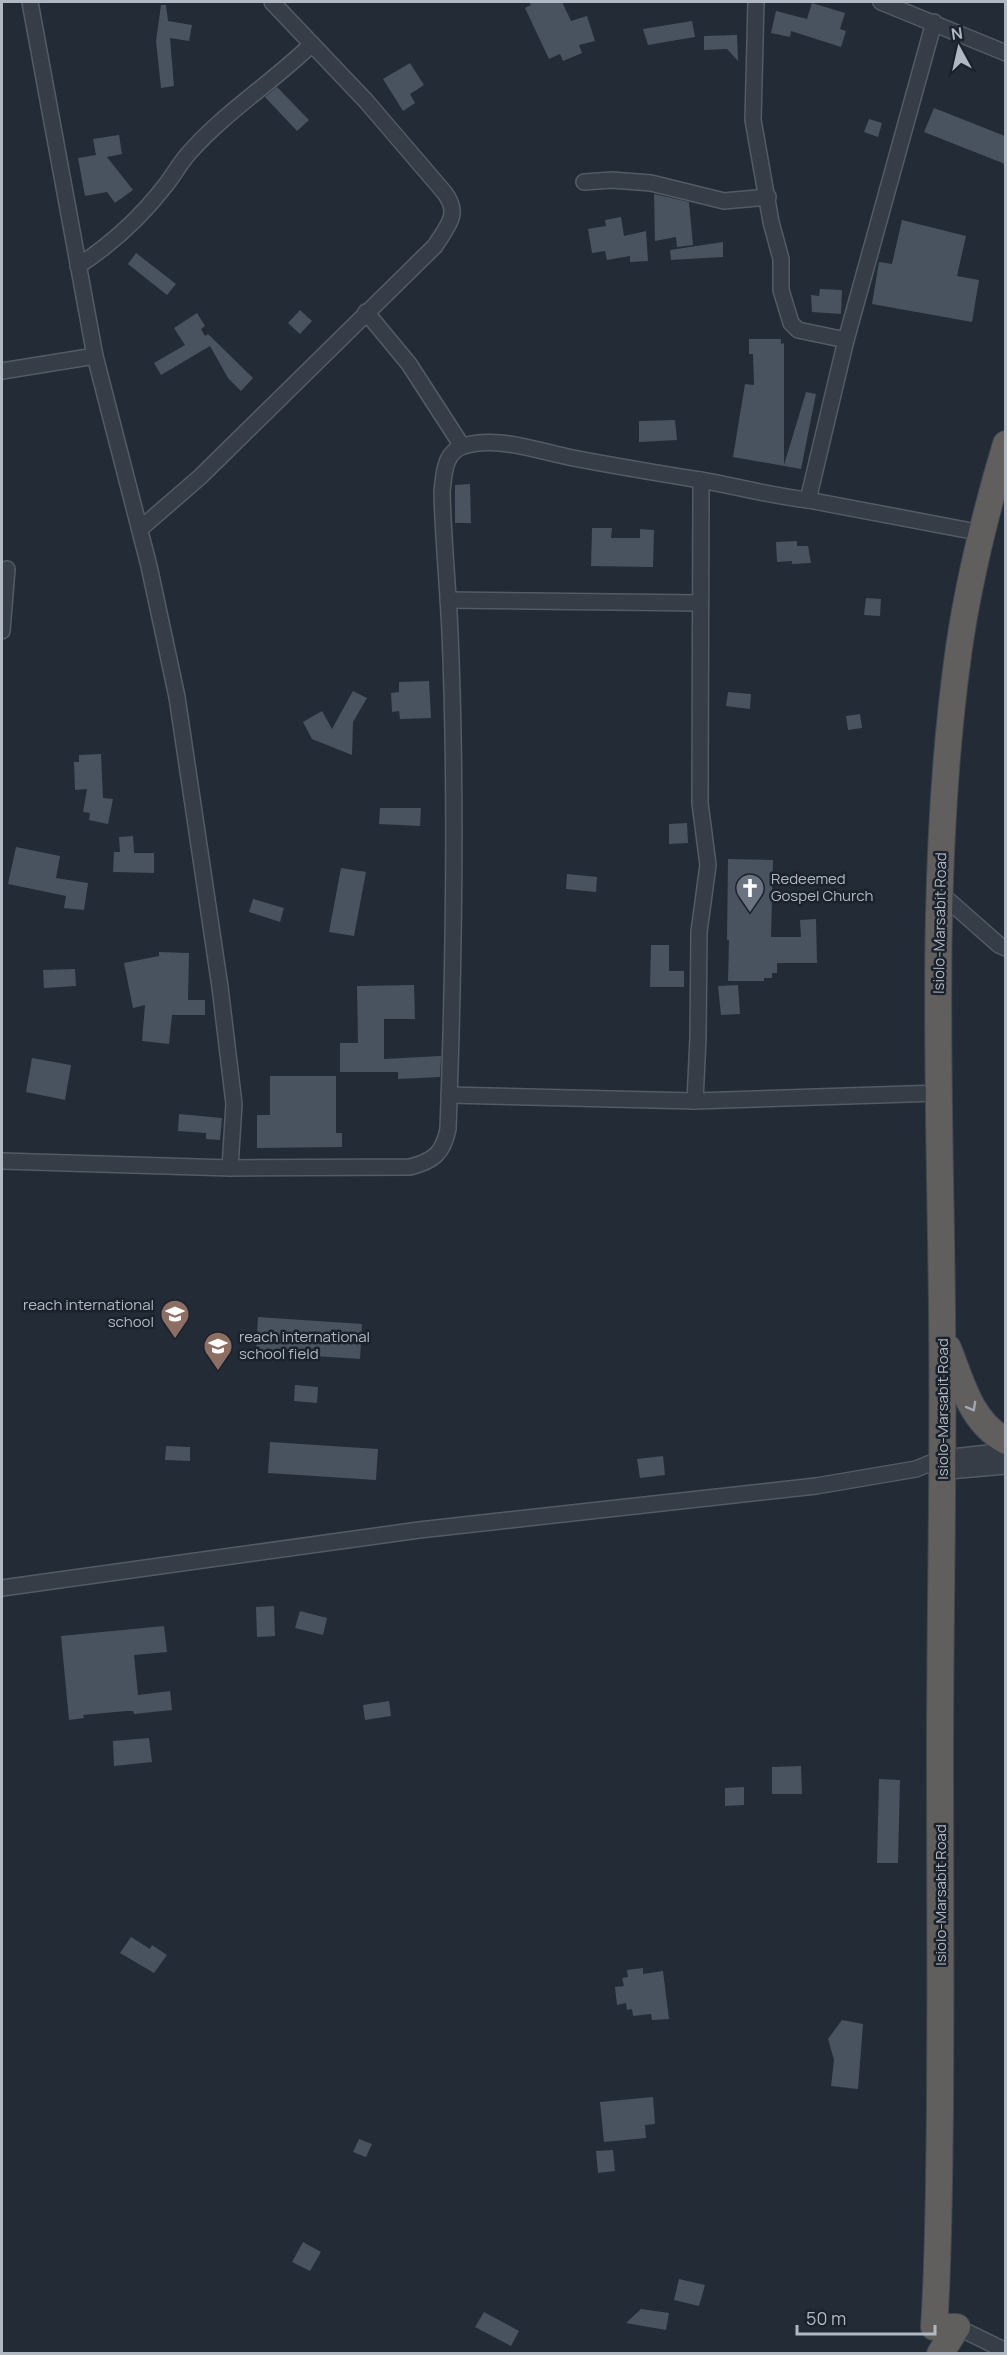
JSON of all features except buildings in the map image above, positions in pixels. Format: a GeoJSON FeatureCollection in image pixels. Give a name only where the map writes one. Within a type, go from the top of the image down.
{"type":"FeatureCollection","features":[{"type":"Feature","properties":{"kind":"highway","name":"Isiolo-Marsabit Road"},"geometry":{"type":"LineString","coordinates":[[957,2327],[934,2326],[939,2258],[940,2191],[943,1465],[939,1093],[940,893],[945,783],[959,647],[982,532],[1005,444]]}},
{"type":"Feature","properties":{"kind":"highway"},"geometry":{"type":"LineString","coordinates":[[942,1334],[969,1404],[981,1421],[1005,1441]]}},
{"type":"Feature","properties":{"kind":"highway"},"geometry":{"type":"LineString","coordinates":[[940,2354],[957,2327]]}},
{"type":"Feature","properties":{"kind":"street"},"geometry":{"type":"LineString","coordinates":[[30,2],[95,356],[140,529],[177,697],[203,868],[234,1104],[230,1168]]}},
{"type":"Feature","properties":{"kind":"street"},"geometry":{"type":"LineString","coordinates":[[140,529],[200,477],[435,246],[450,221],[453,205],[444,192],[366,100],[272,2]]}},
{"type":"Feature","properties":{"kind":"street"},"geometry":{"type":"LineString","coordinates":[[756,2],[753,120],[771,222],[781,260],[781,290],[790,323],[798,330],[846,340]]}},
{"type":"Feature","properties":{"kind":"street"},"geometry":{"type":"LineString","coordinates":[[881,2],[1005,53]]}},
{"type":"Feature","properties":{"kind":"street"},"geometry":{"type":"LineString","coordinates":[[808,500],[846,340],[934,22]]}},
{"type":"Feature","properties":{"kind":"street"},"geometry":{"type":"LineString","coordinates":[[78,266],[122,232],[164,188],[189,153],[229,115],[285,70],[312,44]]}},
{"type":"Feature","properties":{"kind":"street"},"geometry":{"type":"LineString","coordinates":[[584,182],[612,180],[651,183],[724,201],[768,197]]}},
{"type":"Feature","properties":{"kind":"street"},"geometry":{"type":"LineString","coordinates":[[366,312],[409,364],[462,446]]}},
{"type":"Feature","properties":{"kind":"street"},"geometry":{"type":"LineString","coordinates":[[2,371],[95,356]]}},
{"type":"Feature","properties":{"kind":"street"},"geometry":{"type":"LineString","coordinates":[[2,1161],[230,1168],[410,1167],[426,1163],[436,1156],[445,1143],[452,1012],[453,747],[442,492],[444,471],[449,456],[462,446],[488,442],[509,445],[701,480],[779,497],[808,500],[982,532]]}},
{"type":"Feature","properties":{"kind":"street"},"geometry":{"type":"LineString","coordinates":[[695,1101],[699,932],[708,865],[700,803],[701,480]]}},
{"type":"Feature","properties":{"kind":"street"},"geometry":{"type":"LineString","coordinates":[[2,631],[7,569]]}},
{"type":"Feature","properties":{"kind":"street"},"geometry":{"type":"LineString","coordinates":[[448,600],[700,603]]}},
{"type":"Feature","properties":{"kind":"street"},"geometry":{"type":"LineString","coordinates":[[940,893],[1005,948]]}},
{"type":"Feature","properties":{"kind":"street"},"geometry":{"type":"LineString","coordinates":[[449,1095],[695,1101],[939,1093]]}},
{"type":"Feature","properties":{"kind":"street"},"geometry":{"type":"LineString","coordinates":[[2,1588],[418,1530],[816,1486],[943,1465],[1005,1451]]}},
{"type":"Feature","properties":{"kind":"street"},"geometry":{"type":"LineString","coordinates":[[943,1465],[1005,1466]]}},
{"type":"Feature","properties":{"kind":"street"},"geometry":{"type":"LineString","coordinates":[[957,2327],[1005,2351]]}},
{"type":"Feature","properties":{"kind":"place","name":"Redeemed Gospel Church"},"geometry":{"type":"Point","coordinates":[750,914]}},
{"type":"Feature","properties":{"kind":"place","name":"reach international school"},"geometry":{"type":"Point","coordinates":[175,1340]}},
{"type":"Feature","properties":{"kind":"place","name":"reach international school field"},"geometry":{"type":"Point","coordinates":[218,1372]}}]}
